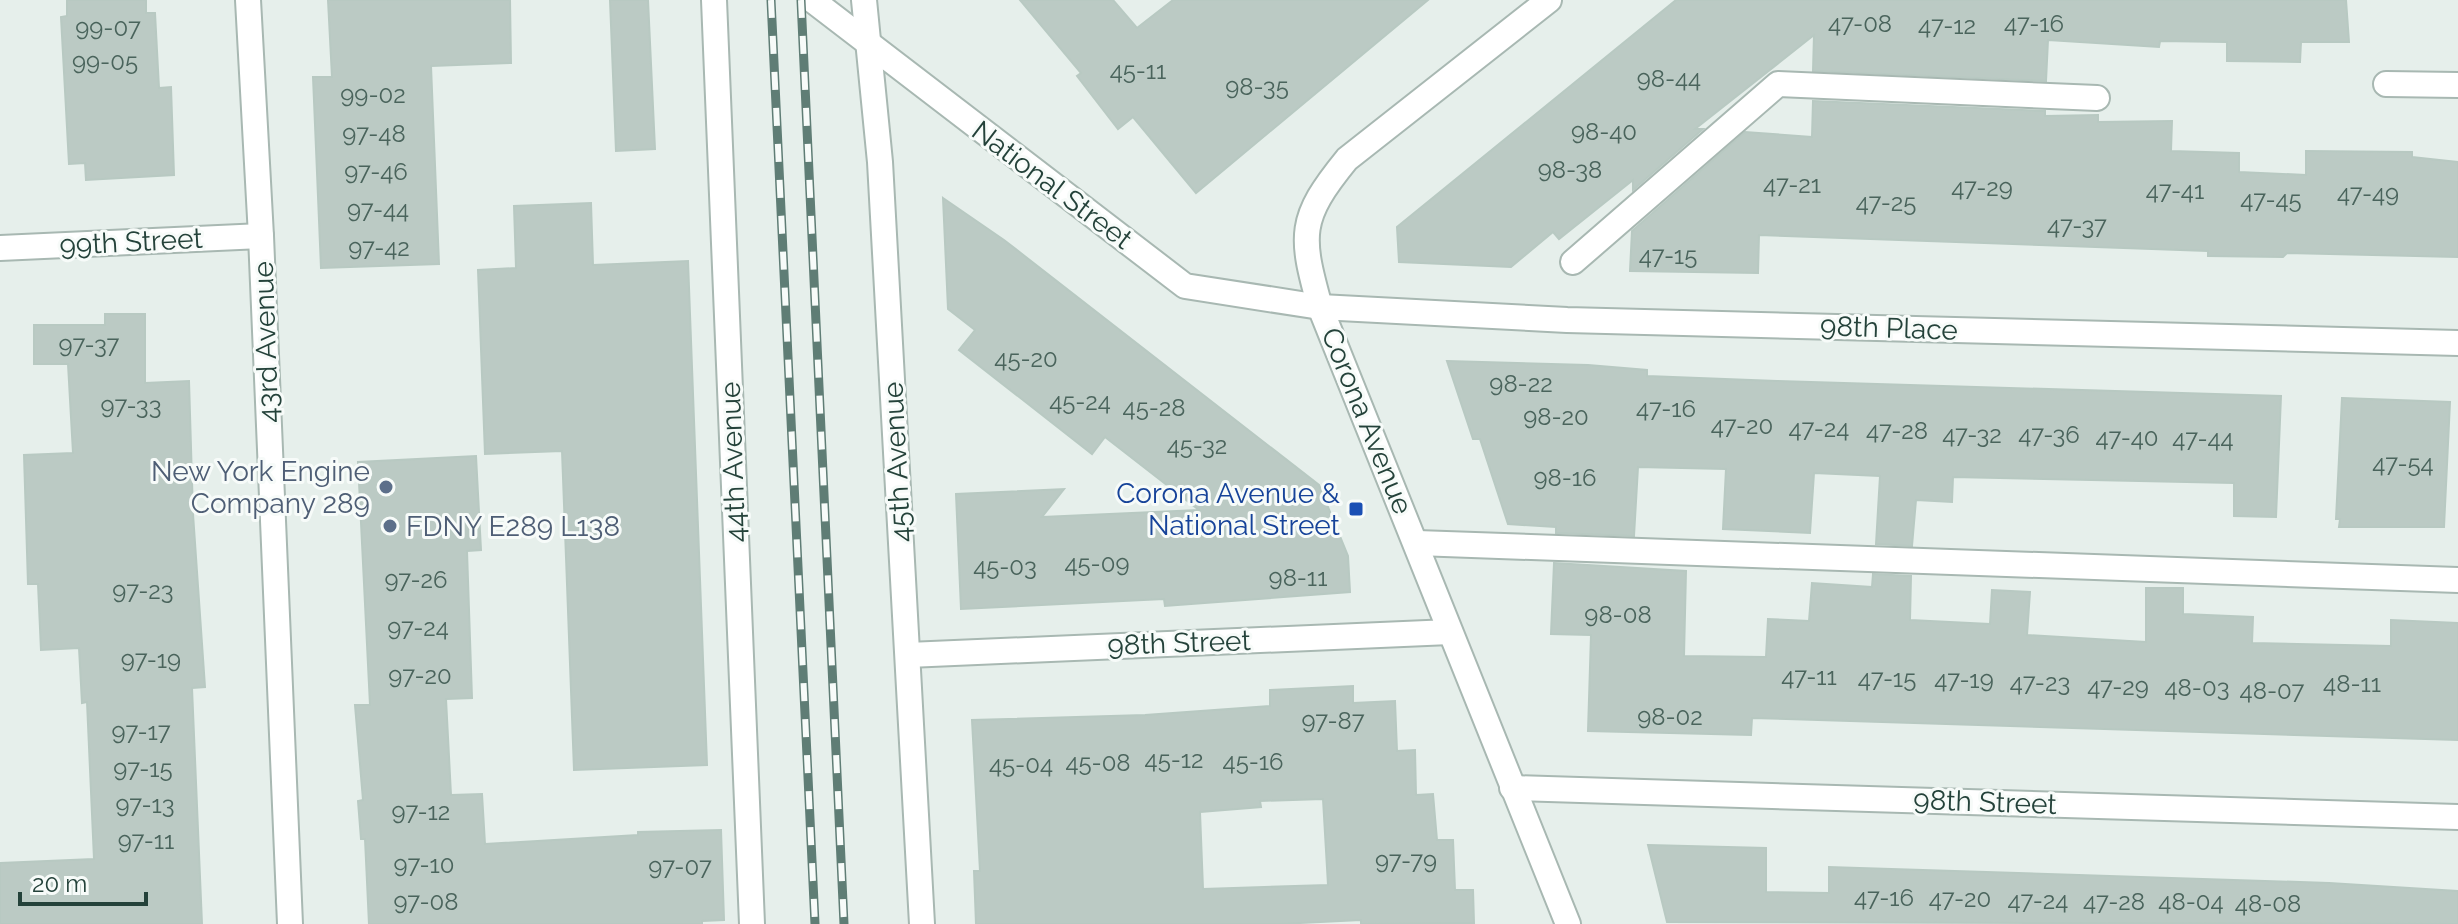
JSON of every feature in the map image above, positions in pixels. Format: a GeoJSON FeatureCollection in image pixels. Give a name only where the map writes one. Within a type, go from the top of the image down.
{"type":"FeatureCollection","features":[{"type":"Feature","properties":{"kind":"street","name":"43rd Avenue"},"geometry":{"type":"LineString","coordinates":[[248,0],[290,924]]}},
{"type":"Feature","properties":{"kind":"street","name":"44th Avenue"},"geometry":{"type":"LineString","coordinates":[[714,0],[752,924]]}},
{"type":"Feature","properties":{"kind":"street","name":"National Street"},"geometry":{"type":"LineString","coordinates":[[812,0],[1185,286],[1320,307]]}},
{"type":"Feature","properties":{"kind":"street","name":"45th Avenue"},"geometry":{"type":"LineString","coordinates":[[864,0],[871,46],[922,924]]}},
{"type":"Feature","properties":{"kind":"street","name":"Corona Avenue"},"geometry":{"type":"LineString","coordinates":[[1549,0],[1347,159],[1324,187],[1310,217],[1304,251],[1320,307],[1568,924]]}},
{"type":"Feature","properties":{"kind":"street"},"geometry":{"type":"LineString","coordinates":[[1573,262],[1778,84],[2097,98]]}},
{"type":"Feature","properties":{"kind":"street"},"geometry":{"type":"LineString","coordinates":[[2386,84],[2458,85]]}},
{"type":"Feature","properties":{"kind":"street","name":"99th Street"},"geometry":{"type":"LineString","coordinates":[[0,248],[261,236]]}},
{"type":"Feature","properties":{"kind":"street","name":"98th Place"},"geometry":{"type":"LineString","coordinates":[[1320,307],[1567,320],[2458,343]]}},
{"type":"Feature","properties":{"kind":"street"},"geometry":{"type":"LineString","coordinates":[[1417,543],[2458,580]]}},
{"type":"Feature","properties":{"kind":"street","name":"98th Street"},"geometry":{"type":"LineString","coordinates":[[908,655],[1450,632]]}},
{"type":"Feature","properties":{"kind":"street","name":"98th Street"},"geometry":{"type":"LineString","coordinates":[[1512,788],[2458,817]]}},
{"type":"Feature","properties":{"kind":"building"},"geometry":{"type":"Polygon","coordinates":[[[67,0],[146,0],[146,13],[155,13],[159,88],[171,87],[174,175],[86,180],[85,163],[69,164],[61,17],[67,16],[67,0]]]}},
{"type":"Feature","properties":{"kind":"building"},"geometry":{"type":"Polygon","coordinates":[[[328,0],[510,0],[511,63],[431,66],[439,264],[321,268],[313,77],[332,77],[328,0]]]}},
{"type":"Feature","properties":{"kind":"building"},"geometry":{"type":"Polygon","coordinates":[[[610,0],[648,0],[655,149],[616,151],[610,0]]]}},
{"type":"Feature","properties":{"kind":"building"},"geometry":{"type":"Polygon","coordinates":[[[1020,0],[1113,0],[1137,28],[1173,0],[1428,0],[1196,193],[1133,117],[1118,129],[1077,76],[1081,73],[1020,0]]]}},
{"type":"Feature","properties":{"kind":"building"},"geometry":{"type":"Polygon","coordinates":[[[1676,0],[2346,0],[2349,42],[2301,42],[2300,62],[2227,61],[2227,42],[2160,41],[2159,47],[2048,40],[2046,81],[1813,71],[1814,35],[1695,129],[1703,129],[1633,190],[1633,180],[1559,239],[1553,232],[1511,267],[1399,262],[1397,227],[1676,0]]]}},
{"type":"Feature","properties":{"kind":"building"},"geometry":{"type":"Polygon","coordinates":[[[1813,101],[2045,111],[2045,116],[2098,115],[2098,122],[2172,121],[2171,151],[2239,153],[2239,172],[2306,175],[2306,151],[2412,152],[2412,157],[2458,162],[2458,257],[2287,253],[2283,257],[2208,256],[2208,251],[1759,235],[1758,273],[1630,271],[1632,231],[1745,132],[1812,137],[1813,101]]]}},
{"type":"Feature","properties":{"kind":"building"},"geometry":{"type":"Polygon","coordinates":[[[943,198],[1004,240],[1319,485],[1348,556],[1350,592],[1165,606],[1164,599],[961,609],[956,494],[1064,489],[1042,517],[1199,510],[1105,437],[1092,454],[959,350],[975,330],[948,309],[943,198]]]}},
{"type":"Feature","properties":{"kind":"building"},"geometry":{"type":"Polygon","coordinates":[[[591,203],[593,265],[688,261],[707,765],[574,770],[562,451],[485,454],[478,270],[516,268],[514,206],[591,203]]]}},
{"type":"Feature","properties":{"kind":"building"},"geometry":{"type":"Polygon","coordinates":[[[105,314],[145,314],[145,383],[189,381],[193,514],[205,687],[192,688],[202,924],[0,924],[0,863],[94,859],[87,702],[82,703],[79,648],[41,650],[38,584],[28,584],[24,455],[73,453],[68,364],[34,364],[34,325],[105,325],[105,314]]]}},
{"type":"Feature","properties":{"kind":"building"},"geometry":{"type":"Polygon","coordinates":[[[1447,361],[1588,365],[1647,370],[1647,376],[2281,396],[2276,517],[2234,516],[2234,483],[1953,477],[1952,502],[1916,500],[1912,546],[1876,544],[1880,476],[1814,473],[1810,533],[1723,529],[1726,469],[1638,467],[1634,536],[1556,533],[1556,527],[1508,524],[1480,439],[1473,439],[1447,361]]]}},
{"type":"Feature","properties":{"kind":"building"},"geometry":{"type":"Polygon","coordinates":[[[2342,398],[2450,402],[2444,527],[2339,527],[2340,519],[2336,519],[2342,398]]]}},
{"type":"Feature","properties":{"kind":"building"},"geometry":{"type":"Polygon","coordinates":[[[476,456],[481,550],[467,551],[472,698],[446,699],[451,795],[482,794],[485,844],[638,835],[638,832],[721,830],[724,920],[702,921],[702,924],[369,924],[365,839],[361,839],[358,801],[363,800],[355,705],[370,705],[358,462],[476,456]]]}},
{"type":"Feature","properties":{"kind":"building"},"geometry":{"type":"Polygon","coordinates":[[[1554,563],[1686,571],[1684,656],[1766,657],[1768,619],[1809,621],[1812,583],[1872,587],[1873,574],[1911,576],[1910,620],[1990,624],[1992,590],[2030,592],[2027,635],[2146,642],[2146,588],[2183,588],[2183,614],[2253,617],[2252,643],[2391,646],[2391,620],[2458,623],[2458,740],[1752,718],[1751,735],[1588,731],[1591,635],[1551,634],[1554,563]]]}},
{"type":"Feature","properties":{"kind":"building"},"geometry":{"type":"Polygon","coordinates":[[[1353,686],[1353,703],[1395,701],[1397,751],[1415,750],[1416,795],[1433,794],[1437,840],[1453,840],[1455,890],[1473,890],[1474,923],[1361,924],[1361,920],[1280,924],[976,924],[974,871],[980,871],[972,720],[1145,715],[1270,706],[1270,690],[1353,686]],[[1323,799],[1260,801],[1261,807],[1200,812],[1203,889],[1328,885],[1323,799]]]}},
{"type":"Feature","properties":{"kind":"building"},"geometry":{"type":"Polygon","coordinates":[[[1648,845],[1766,848],[1766,892],[1829,893],[1829,867],[2329,883],[2458,891],[2458,924],[1667,922],[1648,845]]]}},
{"type":"Feature","properties":{"kind":"railway"},"geometry":{"type":"LineString","coordinates":[[771,0],[815,924]]}},
{"type":"Feature","properties":{"kind":"railway"},"geometry":{"type":"LineString","coordinates":[[801,0],[844,924]]}},
{"type":"Feature","properties":{"kind":"place","name":"New York Engine Company 289"},"geometry":{"type":"Point","coordinates":[386,487]}},
{"type":"Feature","properties":{"kind":"place","name":"Corona Avenue & National Street"},"geometry":{"type":"Point","coordinates":[1356,509]}},
{"type":"Feature","properties":{"kind":"place","name":"FDNY E289 L138"},"geometry":{"type":"Point","coordinates":[390,526]}}]}
